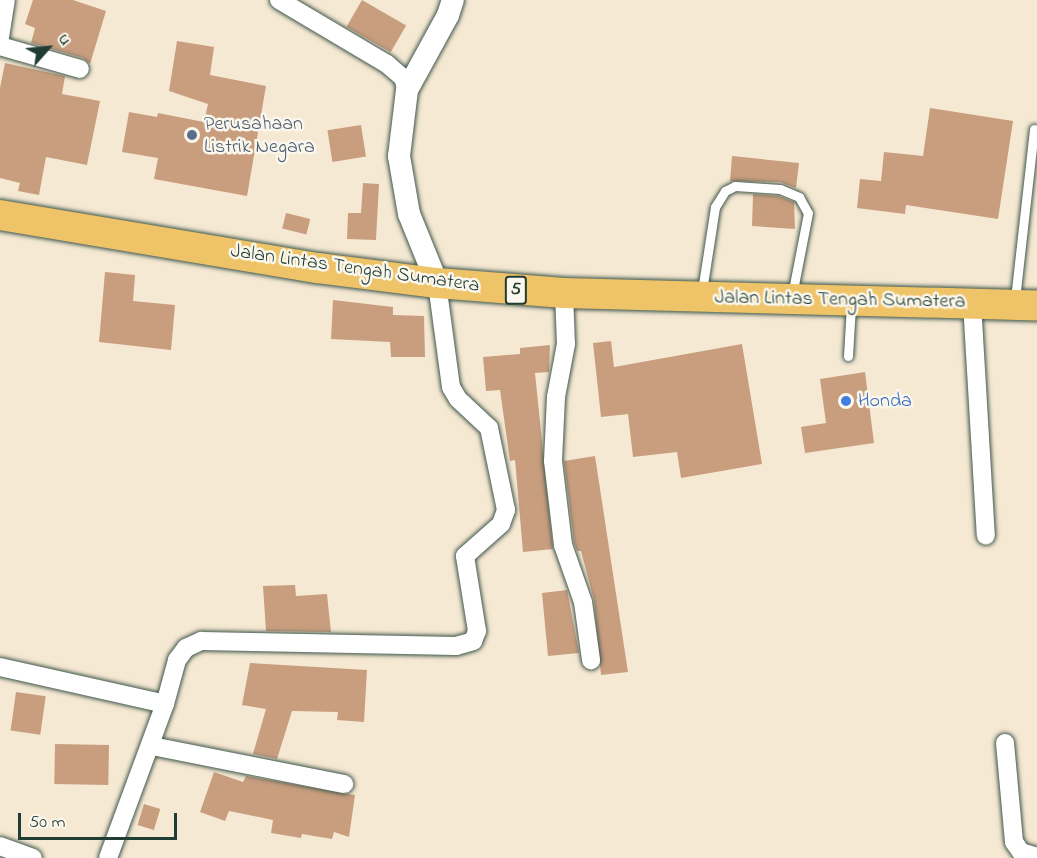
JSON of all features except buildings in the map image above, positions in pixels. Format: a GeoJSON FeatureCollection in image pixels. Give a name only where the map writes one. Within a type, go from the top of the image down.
{"type":"FeatureCollection","features":[{"type":"Feature","properties":{"kind":"highway","name":"Jalan Lintas Tengah Sumatera"},"geometry":{"type":"LineString","coordinates":[[0,215],[318,268],[437,283],[564,293],[791,299],[851,303],[1026,305]]}},
{"type":"Feature","properties":{"kind":"street"},"geometry":{"type":"LineString","coordinates":[[0,38],[6,0]]}},
{"type":"Feature","properties":{"kind":"street"},"geometry":{"type":"LineString","coordinates":[[279,0],[387,64],[403,78],[407,90]]}},
{"type":"Feature","properties":{"kind":"street"},"geometry":{"type":"LineString","coordinates":[[108,858],[152,746],[177,660],[186,648],[201,641],[456,646],[476,637],[465,556],[503,521],[506,510],[489,428],[458,399],[451,387],[437,283],[409,214],[399,156],[407,90],[453,0]]}},
{"type":"Feature","properties":{"kind":"street"},"geometry":{"type":"LineString","coordinates":[[0,46],[81,69]]}},
{"type":"Feature","properties":{"kind":"street"},"geometry":{"type":"LineString","coordinates":[[564,293],[566,344],[556,397],[553,461],[563,545],[583,602],[591,660]]}},
{"type":"Feature","properties":{"kind":"street"},"geometry":{"type":"LineString","coordinates":[[972,303],[986,536]]}},
{"type":"Feature","properties":{"kind":"street"},"geometry":{"type":"LineString","coordinates":[[0,667],[165,704]]}},
{"type":"Feature","properties":{"kind":"street"},"geometry":{"type":"LineString","coordinates":[[1005,743],[1014,842],[1022,852],[1037,857]]}},
{"type":"Feature","properties":{"kind":"street"},"geometry":{"type":"LineString","coordinates":[[152,746],[344,784]]}},
{"type":"Feature","properties":{"kind":"street"},"geometry":{"type":"LineString","coordinates":[[0,846],[33,858]]}},
{"type":"Feature","properties":{"kind":"lane"},"geometry":{"type":"LineString","coordinates":[[1026,305],[1034,129]]}},
{"type":"Feature","properties":{"kind":"lane"},"geometry":{"type":"LineString","coordinates":[[701,297],[716,207],[724,191],[735,186],[780,189],[799,197],[808,213],[791,299]]}},
{"type":"Feature","properties":{"kind":"lane"},"geometry":{"type":"LineString","coordinates":[[848,356],[851,303]]}},
{"type":"Feature","properties":{"kind":"place","name":"Perusahaan Listrik Negara"},"geometry":{"type":"Point","coordinates":[192,135]}},
{"type":"Feature","properties":{"kind":"place","name":"Honda"},"geometry":{"type":"Point","coordinates":[846,401]}}]}
